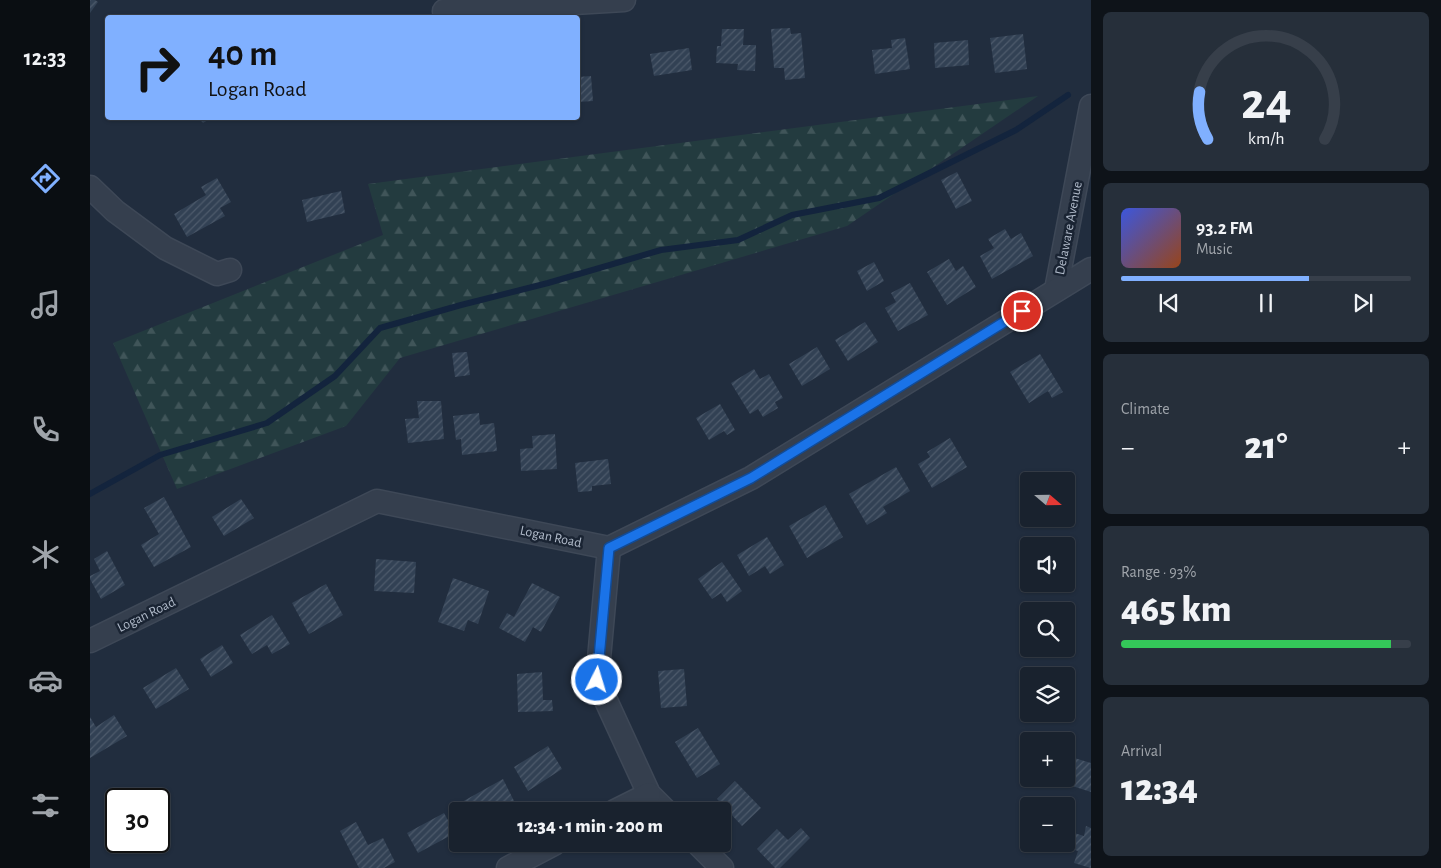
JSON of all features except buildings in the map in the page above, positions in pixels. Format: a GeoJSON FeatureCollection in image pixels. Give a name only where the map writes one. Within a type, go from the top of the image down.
{"type":"FeatureCollection","features":[{"type":"Feature","properties":{"kind":"street"},"geometry":{"type":"LineString","coordinates":[[444,12],[624,0]]}},
{"type":"Feature","properties":{"kind":"street","name":"Delaware Avenue"},"geometry":{"type":"LineString","coordinates":[[1056,290],[1091,106]]}},
{"type":"Feature","properties":{"kind":"street"},"geometry":{"type":"LineString","coordinates":[[90,187],[115,211],[165,248],[217,274],[230,270]]}},
{"type":"Feature","properties":{"kind":"street"},"geometry":{"type":"LineString","coordinates":[[656,802],[648,794],[597,680],[609,548],[751,478],[1091,269]]}},
{"type":"Feature","properties":{"kind":"street","name":"Logan Road"},"geometry":{"type":"LineString","coordinates":[[90,641],[377,501],[609,548]]}},
{"type":"Feature","properties":{"kind":"street"},"geometry":{"type":"LineString","coordinates":[[632,802],[648,794]]}},
{"type":"Feature","properties":{"kind":"street"},"geometry":{"type":"LineString","coordinates":[[508,868],[539,852]]}},
{"type":"Feature","properties":{"kind":"street"},"geometry":{"type":"LineString","coordinates":[[706,852],[722,868]]}},
{"type":"Feature","properties":{"kind":"green space"},"geometry":{"type":"Polygon","coordinates":[[[1038,96],[847,226],[400,358],[346,426],[177,489],[113,343],[383,235],[368,184],[1038,96]]]}},
{"type":"Feature","properties":{"kind":"waterway"},"geometry":{"type":"LineString","coordinates":[[90,494],[160,455],[267,423],[335,376],[380,328],[548,283],[661,250],[738,240],[792,215],[879,198],[1016,130],[1068,95]]}},
{"type":"Feature","properties":{"kind":"route"},"geometry":{"type":"LineString","coordinates":[[597,680],[609,548],[751,478],[1022,311]]}}]}
